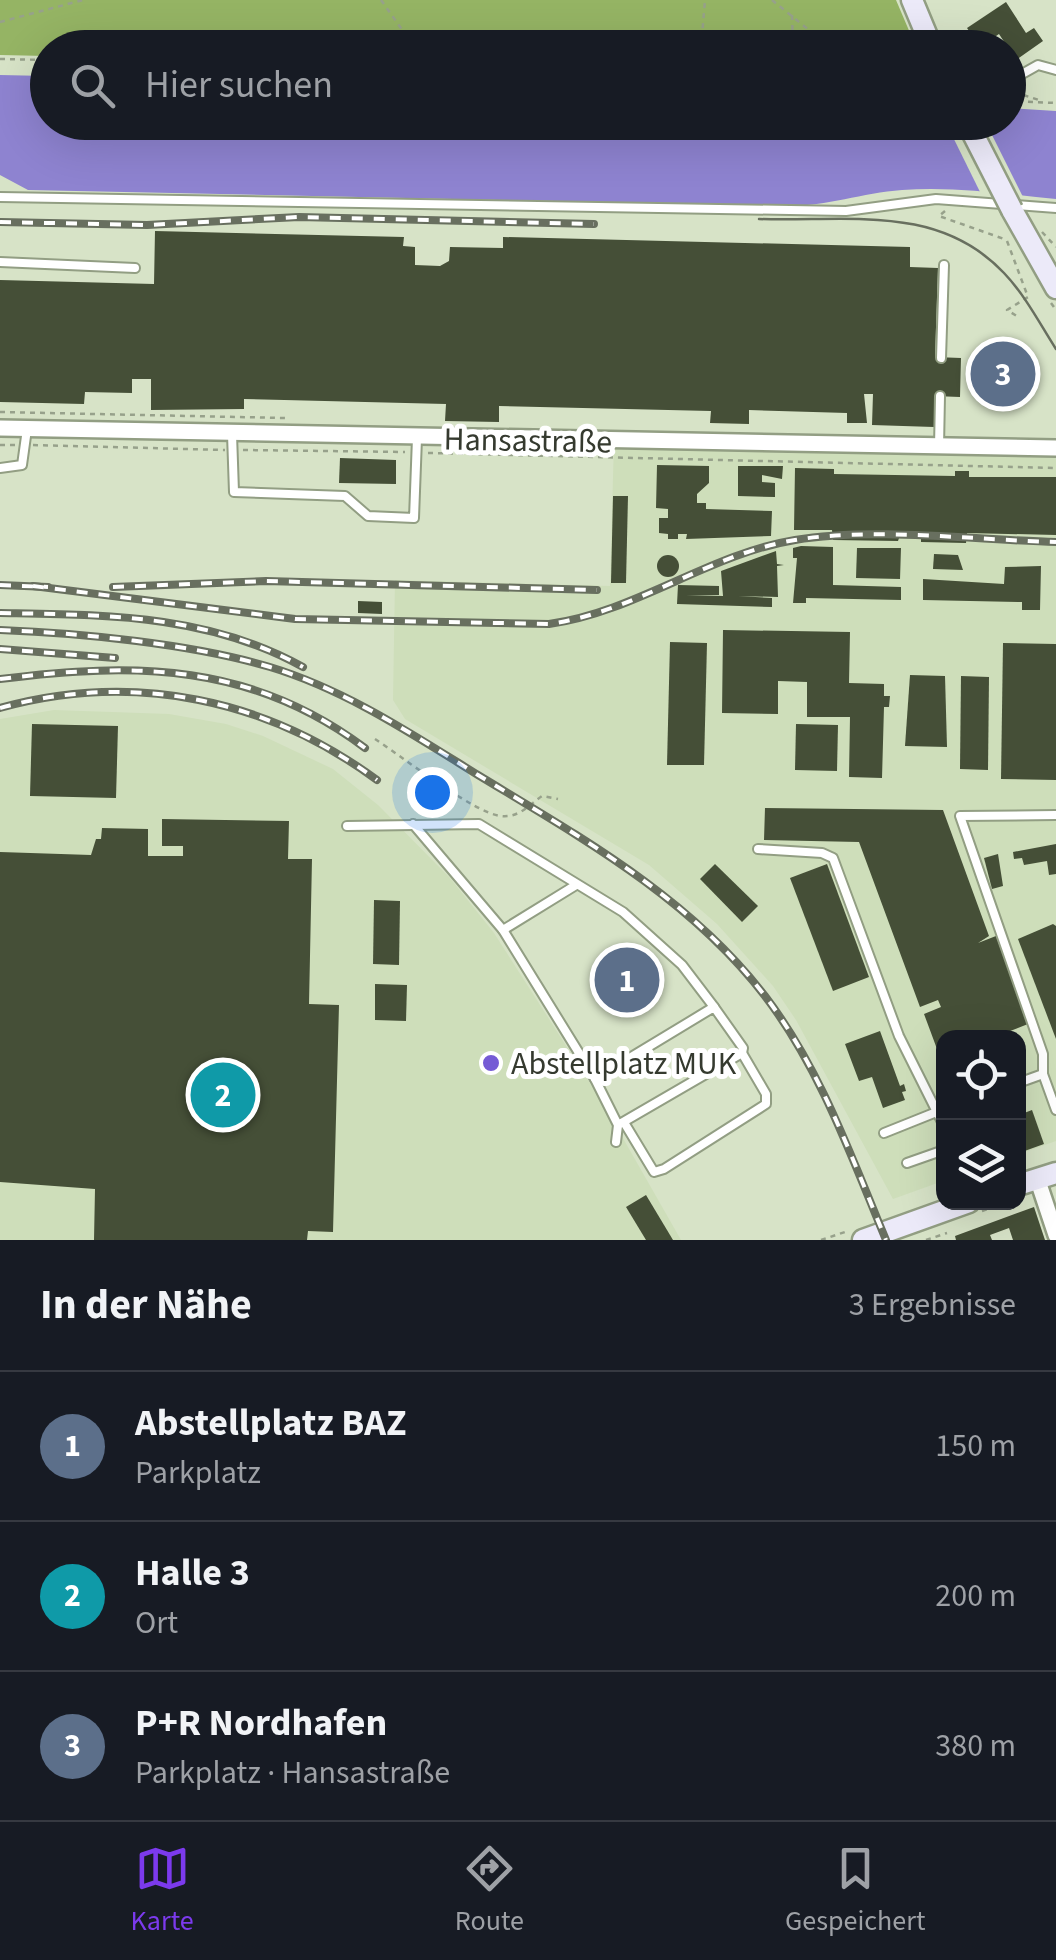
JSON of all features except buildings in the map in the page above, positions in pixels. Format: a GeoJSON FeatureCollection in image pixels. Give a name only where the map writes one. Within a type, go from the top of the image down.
{"type":"FeatureCollection","features":[{"type":"Feature","properties":{"kind":"main road"},"geometry":{"type":"LineString","coordinates":[[912,0],[924,30]]}},
{"type":"Feature","properties":{"kind":"main road"},"geometry":{"type":"LineString","coordinates":[[976,140],[1056,288]]}},
{"type":"Feature","properties":{"kind":"main road"},"geometry":{"type":"LineString","coordinates":[[863,1240],[947,1210]]}},
{"type":"Feature","properties":{"kind":"street","name":"Hansastraße"},"geometry":{"type":"LineString","coordinates":[[0,428],[1056,448]]}},
{"type":"Feature","properties":{"kind":"street"},"geometry":{"type":"LineString","coordinates":[[1037,1179],[1056,1234]]}},
{"type":"Feature","properties":{"kind":"lane"},"geometry":{"type":"LineString","coordinates":[[1026,72],[1038,66],[1056,70]]}},
{"type":"Feature","properties":{"kind":"lane"},"geometry":{"type":"LineString","coordinates":[[0,197],[846,211],[936,198],[1056,208]]}},
{"type":"Feature","properties":{"kind":"lane"},"geometry":{"type":"LineString","coordinates":[[0,262],[135,268]]}},
{"type":"Feature","properties":{"kind":"lane"},"geometry":{"type":"LineString","coordinates":[[941,358],[944,265]]}},
{"type":"Feature","properties":{"kind":"lane"},"geometry":{"type":"LineString","coordinates":[[939,447],[940,396]]}},
{"type":"Feature","properties":{"kind":"lane"},"geometry":{"type":"LineString","coordinates":[[0,468],[22,465],[26,429]]}},
{"type":"Feature","properties":{"kind":"lane"},"geometry":{"type":"LineString","coordinates":[[232,434],[234,492],[345,496],[368,516],[414,518],[417,438]]}},
{"type":"Feature","properties":{"kind":"lane"},"geometry":{"type":"LineString","coordinates":[[1056,815],[960,816],[1043,1054],[1043,1074],[1056,1110]]}},
{"type":"Feature","properties":{"kind":"lane"},"geometry":{"type":"LineString","coordinates":[[413,824],[503,930],[646,1166],[654,1172],[664,1170],[766,1104],[766,1094],[742,1053]]}},
{"type":"Feature","properties":{"kind":"lane"},"geometry":{"type":"LineString","coordinates":[[347,826],[479,824],[623,912],[682,964],[744,1048],[742,1053],[622,1125],[616,1142]]}},
{"type":"Feature","properties":{"kind":"lane"},"geometry":{"type":"LineString","coordinates":[[758,849],[822,853],[833,858],[898,1036],[936,1102]]}},
{"type":"Feature","properties":{"kind":"lane"},"geometry":{"type":"LineString","coordinates":[[503,930],[576,885]]}},
{"type":"Feature","properties":{"kind":"lane"},"geometry":{"type":"LineString","coordinates":[[594,1080],[714,1008]]}},
{"type":"Feature","properties":{"kind":"lane"},"geometry":{"type":"LineString","coordinates":[[1026,1080],[1043,1074]]}},
{"type":"Feature","properties":{"kind":"lane"},"geometry":{"type":"LineString","coordinates":[[884,1133],[936,1113]]}},
{"type":"Feature","properties":{"kind":"lane"},"geometry":{"type":"LineString","coordinates":[[906,1164],[936,1153]]}},
{"type":"Feature","properties":{"kind":"path"},"geometry":{"type":"LineString","coordinates":[[0,22],[84,0]]}},
{"type":"Feature","properties":{"kind":"path"},"geometry":{"type":"LineString","coordinates":[[381,0],[402,30]]}},
{"type":"Feature","properties":{"kind":"path"},"geometry":{"type":"LineString","coordinates":[[703,30],[706,0]]}},
{"type":"Feature","properties":{"kind":"path"},"geometry":{"type":"LineString","coordinates":[[772,0],[810,30]]}},
{"type":"Feature","properties":{"kind":"path"},"geometry":{"type":"LineString","coordinates":[[792,14],[792,30]]}},
{"type":"Feature","properties":{"kind":"path"},"geometry":{"type":"LineString","coordinates":[[0,58],[30,59]]}},
{"type":"Feature","properties":{"kind":"path"},"geometry":{"type":"LineString","coordinates":[[1026,97],[1040,102]]}},
{"type":"Feature","properties":{"kind":"path"},"geometry":{"type":"LineString","coordinates":[[1026,102],[1056,103]]}},
{"type":"Feature","properties":{"kind":"path"},"geometry":{"type":"LineString","coordinates":[[951,209],[940,216],[1006,240],[1013,238]]}},
{"type":"Feature","properties":{"kind":"path"},"geometry":{"type":"LineString","coordinates":[[1037,235],[1044,231],[1056,246]]}},
{"type":"Feature","properties":{"kind":"path"},"geometry":{"type":"LineString","coordinates":[[1006,240],[1032,304]]}},
{"type":"Feature","properties":{"kind":"path"},"geometry":{"type":"LineString","coordinates":[[1018,316],[1012,307],[1028,297]]}},
{"type":"Feature","properties":{"kind":"path"},"geometry":{"type":"LineString","coordinates":[[820,463],[1056,468]]}},
{"type":"Feature","properties":{"kind":"path"},"geometry":{"type":"LineString","coordinates":[[375,739],[422,775],[500,816],[521,813],[542,796],[558,799]]}},
{"type":"Feature","properties":{"kind":"path"},"geometry":{"type":"LineString","coordinates":[[926,1240],[947,1233]]}},
{"type":"Feature","properties":{"kind":"shaded area"},"geometry":{"type":"Polygon","coordinates":[[[0,75],[30,76],[30,140],[1026,140],[1026,109],[1056,111],[1056,199],[921,189],[788,206],[28,190],[0,175],[0,75]]]}},
{"type":"Feature","properties":{"kind":"shaded area"},"geometry":{"type":"Polygon","coordinates":[[[614,441],[1056,448],[1056,1141],[1026,1152],[1026,1030],[936,1030],[936,1184],[893,1199],[796,1020],[773,986],[717,924],[649,865],[405,719],[393,700],[395,580],[610,586],[614,441]]]}},
{"type":"Feature","properties":{"kind":"shaded area"},"geometry":{"type":"Polygon","coordinates":[[[54,710],[169,714],[226,724],[263,736],[333,769],[378,805],[450,878],[494,933],[604,1105],[681,1240],[0,1240],[0,719],[54,710]]]}},
{"type":"Feature","properties":{"kind":"green space"},"geometry":{"type":"Polygon","coordinates":[[[0,0],[896,0],[909,30],[30,30],[30,56],[0,55],[0,0]]]}},
{"type":"Feature","properties":{"kind":"pier"},"geometry":{"type":"Polygon","coordinates":[[[954,140],[994,140],[1025,201],[983,198],[954,140]]]}},
{"type":"Feature","properties":{"kind":"tram line"},"geometry":{"type":"LineString","coordinates":[[759,219],[890,221],[950,235],[978,251],[1004,273],[1056,349]]}},
{"type":"Feature","properties":{"kind":"railway"},"geometry":{"type":"LineString","coordinates":[[0,222],[147,225],[299,217],[594,224]]}},
{"type":"Feature","properties":{"kind":"railway"},"geometry":{"type":"LineString","coordinates":[[33,586],[295,619],[549,624],[612,608],[733,557],[795,540],[891,534],[1056,542]]}},
{"type":"Feature","properties":{"kind":"railway"},"geometry":{"type":"LineString","coordinates":[[113,587],[266,581],[597,590]]}},
{"type":"Feature","properties":{"kind":"railway"},"geometry":{"type":"LineString","coordinates":[[0,585],[48,587]]}},
{"type":"Feature","properties":{"kind":"railway"},"geometry":{"type":"LineString","coordinates":[[0,613],[117,617],[193,627],[230,636],[303,667]]}},
{"type":"Feature","properties":{"kind":"railway"},"geometry":{"type":"LineString","coordinates":[[0,630],[172,646],[240,659],[298,677],[352,700],[403,729],[632,872],[703,929],[735,961],[785,1024],[833,1114],[886,1240]]}},
{"type":"Feature","properties":{"kind":"railway"},"geometry":{"type":"LineString","coordinates":[[0,649],[115,658]]}},
{"type":"Feature","properties":{"kind":"railway"},"geometry":{"type":"LineString","coordinates":[[0,679],[99,671],[191,675],[236,684],[279,699],[322,720],[365,748]]}},
{"type":"Feature","properties":{"kind":"railway"},"geometry":{"type":"LineString","coordinates":[[0,708],[100,692],[198,700],[291,729],[377,780]]}},
{"type":"Feature","properties":{"kind":"place","name":"P+R Nordhafen"},"geometry":{"type":"Point","coordinates":[1003,374]}},
{"type":"Feature","properties":{"kind":"place","name":"Abstellplatz BAZ"},"geometry":{"type":"Point","coordinates":[627,980]}},
{"type":"Feature","properties":{"kind":"place","name":"Abstellplatz MUK"},"geometry":{"type":"Point","coordinates":[491,1063]}},
{"type":"Feature","properties":{"kind":"place","name":"Halle 3"},"geometry":{"type":"Point","coordinates":[223,1095]}}]}
